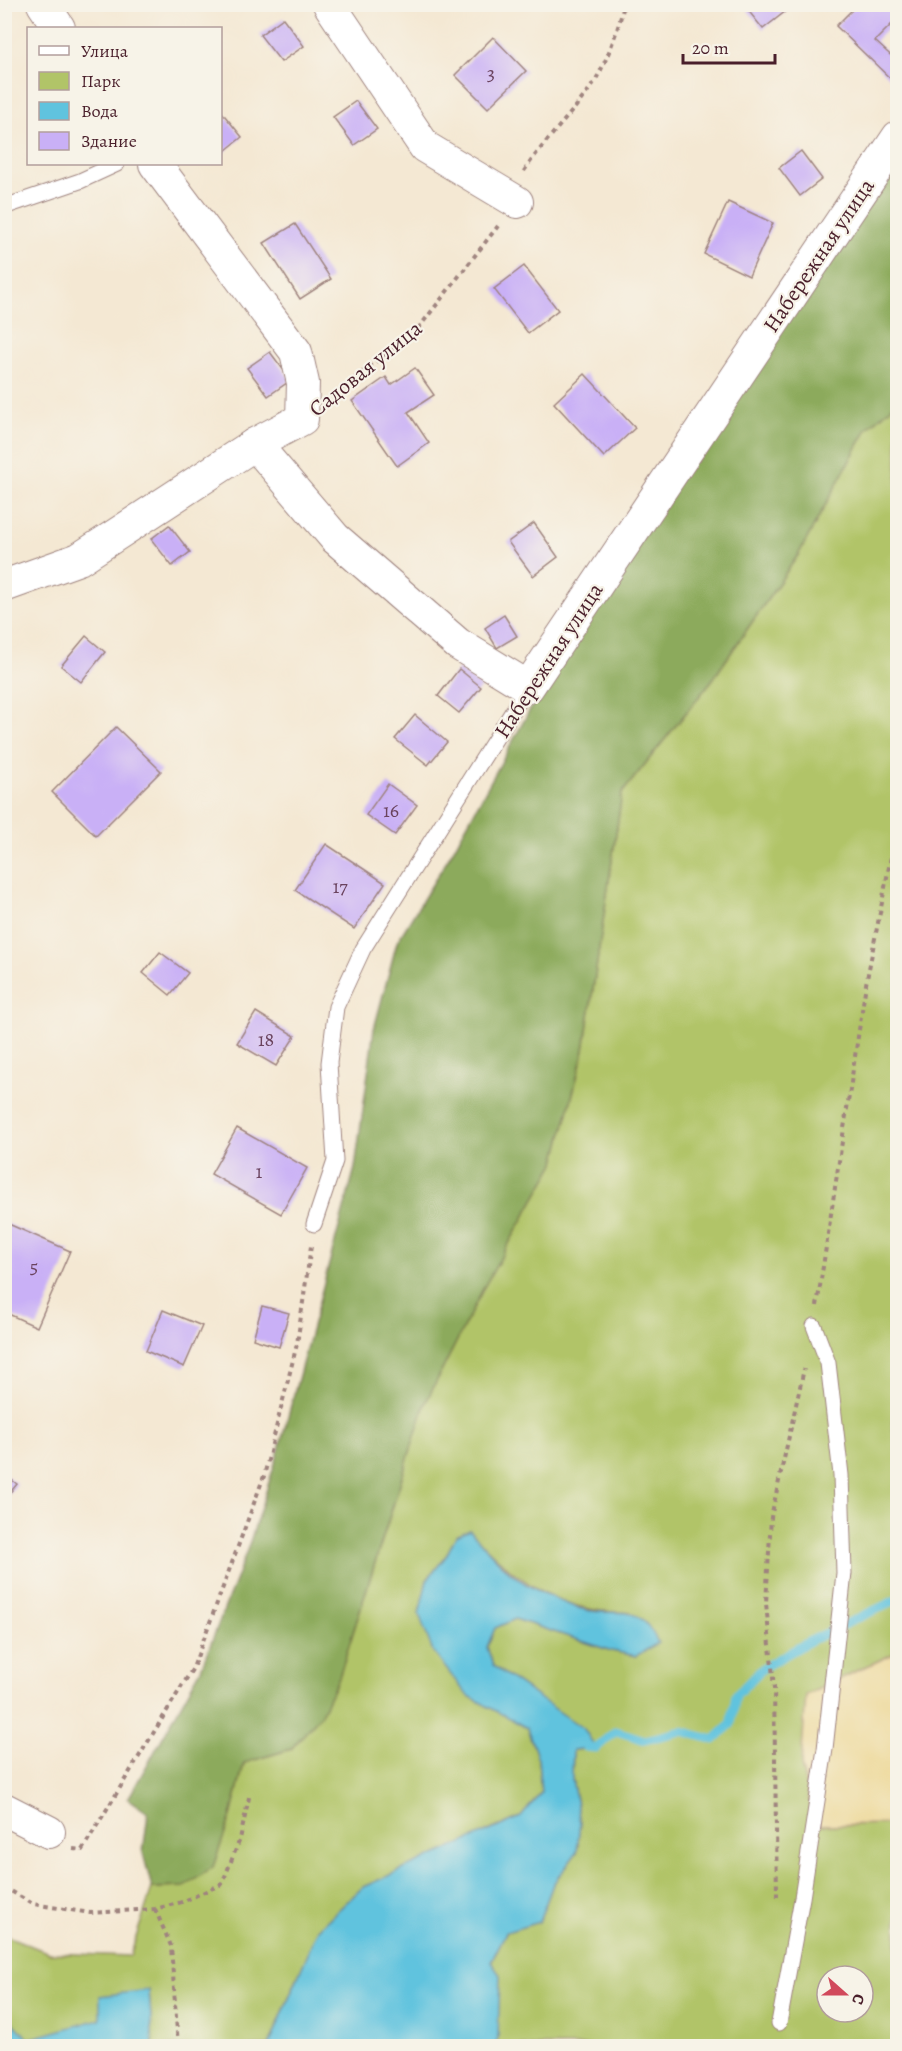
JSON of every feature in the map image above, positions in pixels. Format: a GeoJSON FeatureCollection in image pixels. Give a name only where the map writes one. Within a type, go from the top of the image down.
{"type":"FeatureCollection","features":[{"type":"Feature","properties":{"kind":"street"},"geometry":{"type":"LineString","coordinates":[[43,4],[58,27]]}},
{"type":"Feature","properties":{"kind":"street"},"geometry":{"type":"LineString","coordinates":[[329,4],[425,147],[517,201]]}},
{"type":"Feature","properties":{"kind":"street","name":"Набережная улица"},"geometry":{"type":"LineString","coordinates":[[528,687],[897,137]]}},
{"type":"Feature","properties":{"kind":"street"},"geometry":{"type":"LineString","coordinates":[[156,165],[296,352],[303,383],[302,419]]}},
{"type":"Feature","properties":{"kind":"street","name":"Садовая улица"},"geometry":{"type":"LineString","coordinates":[[4,586],[79,559],[255,444],[302,419]]}},
{"type":"Feature","properties":{"kind":"street"},"geometry":{"type":"LineString","coordinates":[[255,444],[335,538],[458,644],[528,687]]}},
{"type":"Feature","properties":{"kind":"street"},"geometry":{"type":"LineString","coordinates":[[4,1809],[49,1832]]}},
{"type":"Feature","properties":{"kind":"lane"},"geometry":{"type":"LineString","coordinates":[[4,207],[80,181],[115,165]]}},
{"type":"Feature","properties":{"kind":"lane","name":"Набережная улица"},"geometry":{"type":"LineString","coordinates":[[314,1224],[335,1161],[329,1064],[336,1007],[363,949],[528,687]]}},
{"type":"Feature","properties":{"kind":"lane"},"geometry":{"type":"LineString","coordinates":[[779,2023],[821,1772],[844,1573],[841,1475],[828,1363],[814,1326]]}},
{"type":"Feature","properties":{"kind":"path","name":"Садовая улица"},"geometry":{"type":"LineString","coordinates":[[302,419],[417,330],[517,201],[510,192],[544,142],[592,85],[620,22],[624,4]]}},
{"type":"Feature","properties":{"kind":"path"},"geometry":{"type":"LineString","coordinates":[[777,1903],[774,1688],[766,1604],[771,1517],[814,1326],[866,984],[897,821]]}},
{"type":"Feature","properties":{"kind":"path"},"geometry":{"type":"LineString","coordinates":[[49,1832],[59,1848],[82,1850],[193,1668],[264,1476],[297,1344],[314,1224]]}},
{"type":"Feature","properties":{"kind":"path"},"geometry":{"type":"LineString","coordinates":[[4,1887],[33,1904],[90,1913],[155,1909],[182,1902],[222,1884],[240,1839],[250,1793]]}},
{"type":"Feature","properties":{"kind":"path"},"geometry":{"type":"LineString","coordinates":[[155,1909],[171,1946],[178,2046]]}},
{"type":"Feature","properties":{"kind":"green space"},"geometry":{"type":"Polygon","coordinates":[[[897,170],[897,402],[867,429],[798,555],[713,679],[622,793],[584,1050],[555,1163],[484,1287],[425,1404],[339,1677],[320,1716],[291,1749],[244,1763],[231,1816],[213,1867],[184,1887],[152,1888],[143,1853],[148,1813],[128,1799],[201,1669],[249,1545],[277,1457],[355,1168],[374,1029],[397,942],[452,852],[554,666],[827,259],[897,170]]]}},
{"type":"Feature","properties":{"kind":"green space"},"geometry":{"type":"Polygon","coordinates":[[[897,402],[898,1393],[892,1423],[898,1461],[897,1652],[806,1695],[815,1825],[897,1824],[897,2046],[495,2046],[498,2038],[491,1963],[506,1932],[539,1922],[553,1884],[577,1852],[580,1822],[572,1779],[573,1750],[595,1748],[538,1697],[493,1666],[487,1647],[495,1628],[515,1619],[612,1651],[636,1656],[630,1612],[582,1608],[541,1591],[504,1565],[470,1531],[456,1536],[446,1556],[427,1580],[467,1695],[527,1727],[538,1759],[541,1793],[521,1817],[486,1832],[298,1976],[269,2046],[153,2046],[149,1990],[100,2019],[29,2040],[5,2015],[5,1935],[49,1953],[130,1956],[152,1888],[184,1887],[231,1816],[244,1763],[291,1749],[339,1677],[425,1404],[484,1287],[555,1163],[584,1050],[622,793],[713,679],[798,555],[867,429],[897,402]]]}},
{"type":"Feature","properties":{"kind":"sand"},"geometry":{"type":"Polygon","coordinates":[[[897,1652],[897,1824],[815,1825],[801,1765],[806,1695],[897,1652]]]}},
{"type":"Feature","properties":{"kind":"water"},"geometry":{"type":"Polygon","coordinates":[[[470,1530],[500,1562],[526,1584],[577,1608],[635,1615],[643,1620],[658,1643],[636,1656],[612,1651],[515,1619],[495,1628],[487,1647],[493,1666],[584,1729],[596,1748],[573,1750],[572,1779],[580,1822],[577,1852],[553,1884],[539,1922],[506,1932],[491,1962],[500,1975],[498,2038],[495,2046],[269,2046],[318,1929],[363,1887],[521,1817],[541,1793],[538,1759],[527,1728],[467,1695],[433,1652],[419,1614],[427,1580],[446,1556],[456,1536],[470,1530]]]}},
{"type":"Feature","properties":{"kind":"water"},"geometry":{"type":"Polygon","coordinates":[[[149,1990],[153,2046],[5,2046],[5,2014],[29,2039],[100,2019],[100,1996],[149,1990]]]}},
{"type":"Feature","properties":{"kind":"building"},"geometry":{"type":"Polygon","coordinates":[[[743,4],[789,4],[791,7],[763,29],[743,4]]]}},
{"type":"Feature","properties":{"kind":"building"},"geometry":{"type":"Polygon","coordinates":[[[858,4],[890,4],[898,12],[898,18],[875,41],[898,62],[898,86],[836,26],[858,4]]]}},
{"type":"Feature","properties":{"kind":"building"},"geometry":{"type":"Polygon","coordinates":[[[283,18],[304,46],[281,62],[260,35],[283,18]]]}},
{"type":"Feature","properties":{"kind":"building"},"geometry":{"type":"Polygon","coordinates":[[[493,37],[526,71],[488,108],[455,75],[493,37]]]}},
{"type":"Feature","properties":{"kind":"building"},"geometry":{"type":"Polygon","coordinates":[[[356,101],[377,129],[354,145],[333,117],[356,101]]]}},
{"type":"Feature","properties":{"kind":"building"},"geometry":{"type":"Polygon","coordinates":[[[222,112],[242,137],[222,153],[222,112]]]}},
{"type":"Feature","properties":{"kind":"building"},"geometry":{"type":"Polygon","coordinates":[[[801,151],[822,179],[800,196],[779,168],[801,151]]]}},
{"type":"Feature","properties":{"kind":"building"},"geometry":{"type":"Polygon","coordinates":[[[728,202],[773,223],[749,276],[704,254],[728,202]]]}},
{"type":"Feature","properties":{"kind":"building"},"geometry":{"type":"Polygon","coordinates":[[[295,224],[331,279],[300,299],[264,243],[295,224]]]}},
{"type":"Feature","properties":{"kind":"building"},"geometry":{"type":"Polygon","coordinates":[[[524,266],[558,310],[528,333],[494,289],[524,266]]]}},
{"type":"Feature","properties":{"kind":"building"},"geometry":{"type":"Polygon","coordinates":[[[270,352],[291,380],[268,396],[247,368],[270,352]]]}},
{"type":"Feature","properties":{"kind":"building"},"geometry":{"type":"Polygon","coordinates":[[[415,368],[434,395],[408,412],[429,443],[397,466],[352,401],[386,377],[391,385],[415,368]]]}},
{"type":"Feature","properties":{"kind":"building"},"geometry":{"type":"Polygon","coordinates":[[[585,374],[635,428],[604,457],[554,403],[585,374]]]}},
{"type":"Feature","properties":{"kind":"building"},"geometry":{"type":"Polygon","coordinates":[[[534,523],[558,557],[533,576],[508,542],[534,523]]]}},
{"type":"Feature","properties":{"kind":"building"},"geometry":{"type":"Polygon","coordinates":[[[169,525],[190,552],[172,566],[151,539],[169,525]]]}},
{"type":"Feature","properties":{"kind":"building"},"geometry":{"type":"Polygon","coordinates":[[[504,615],[517,636],[497,648],[485,628],[504,615]]]}},
{"type":"Feature","properties":{"kind":"building"},"geometry":{"type":"Polygon","coordinates":[[[86,636],[105,652],[81,682],[61,666],[86,636]]]}},
{"type":"Feature","properties":{"kind":"building"},"geometry":{"type":"Polygon","coordinates":[[[459,669],[481,687],[459,713],[438,696],[459,669]]]}},
{"type":"Feature","properties":{"kind":"building"},"geometry":{"type":"Polygon","coordinates":[[[415,715],[447,742],[428,765],[395,739],[415,715]]]}},
{"type":"Feature","properties":{"kind":"building"},"geometry":{"type":"Polygon","coordinates":[[[116,727],[161,771],[96,836],[52,792],[116,727]]]}},
{"type":"Feature","properties":{"kind":"building"},"geometry":{"type":"Polygon","coordinates":[[[388,784],[417,805],[395,835],[366,815],[388,784]]]}},
{"type":"Feature","properties":{"kind":"building"},"geometry":{"type":"Polygon","coordinates":[[[326,844],[385,883],[354,929],[295,890],[326,844]]]}},
{"type":"Feature","properties":{"kind":"building"},"geometry":{"type":"Polygon","coordinates":[[[160,952],[188,973],[170,995],[143,973],[160,952]]]}},
{"type":"Feature","properties":{"kind":"building"},"geometry":{"type":"Polygon","coordinates":[[[256,1012],[295,1036],[276,1066],[237,1043],[256,1012]]]}},
{"type":"Feature","properties":{"kind":"building"},"geometry":{"type":"Polygon","coordinates":[[[237,1128],[307,1168],[281,1214],[211,1174],[237,1128]]]}},
{"type":"Feature","properties":{"kind":"building"},"geometry":{"type":"Polygon","coordinates":[[[4,1222],[70,1251],[37,1327],[4,1312],[4,1290],[8,1283],[4,1281],[4,1222]]]}},
{"type":"Feature","properties":{"kind":"building"},"geometry":{"type":"Polygon","coordinates":[[[262,1306],[289,1313],[279,1347],[253,1339],[262,1306]]]}},
{"type":"Feature","properties":{"kind":"building"},"geometry":{"type":"Polygon","coordinates":[[[163,1310],[202,1326],[184,1367],[146,1351],[163,1310]]]}},
{"type":"Feature","properties":{"kind":"building"},"geometry":{"type":"Polygon","coordinates":[[[4,1474],[17,1484],[4,1500],[4,1474]]]}},
{"type":"Feature","properties":{"kind":"waterway"},"geometry":{"type":"LineString","coordinates":[[586,1747],[596,1748],[616,1731],[645,1740],[682,1731],[714,1740],[731,1724],[736,1695],[764,1667],[810,1641],[898,1599]]}}]}
